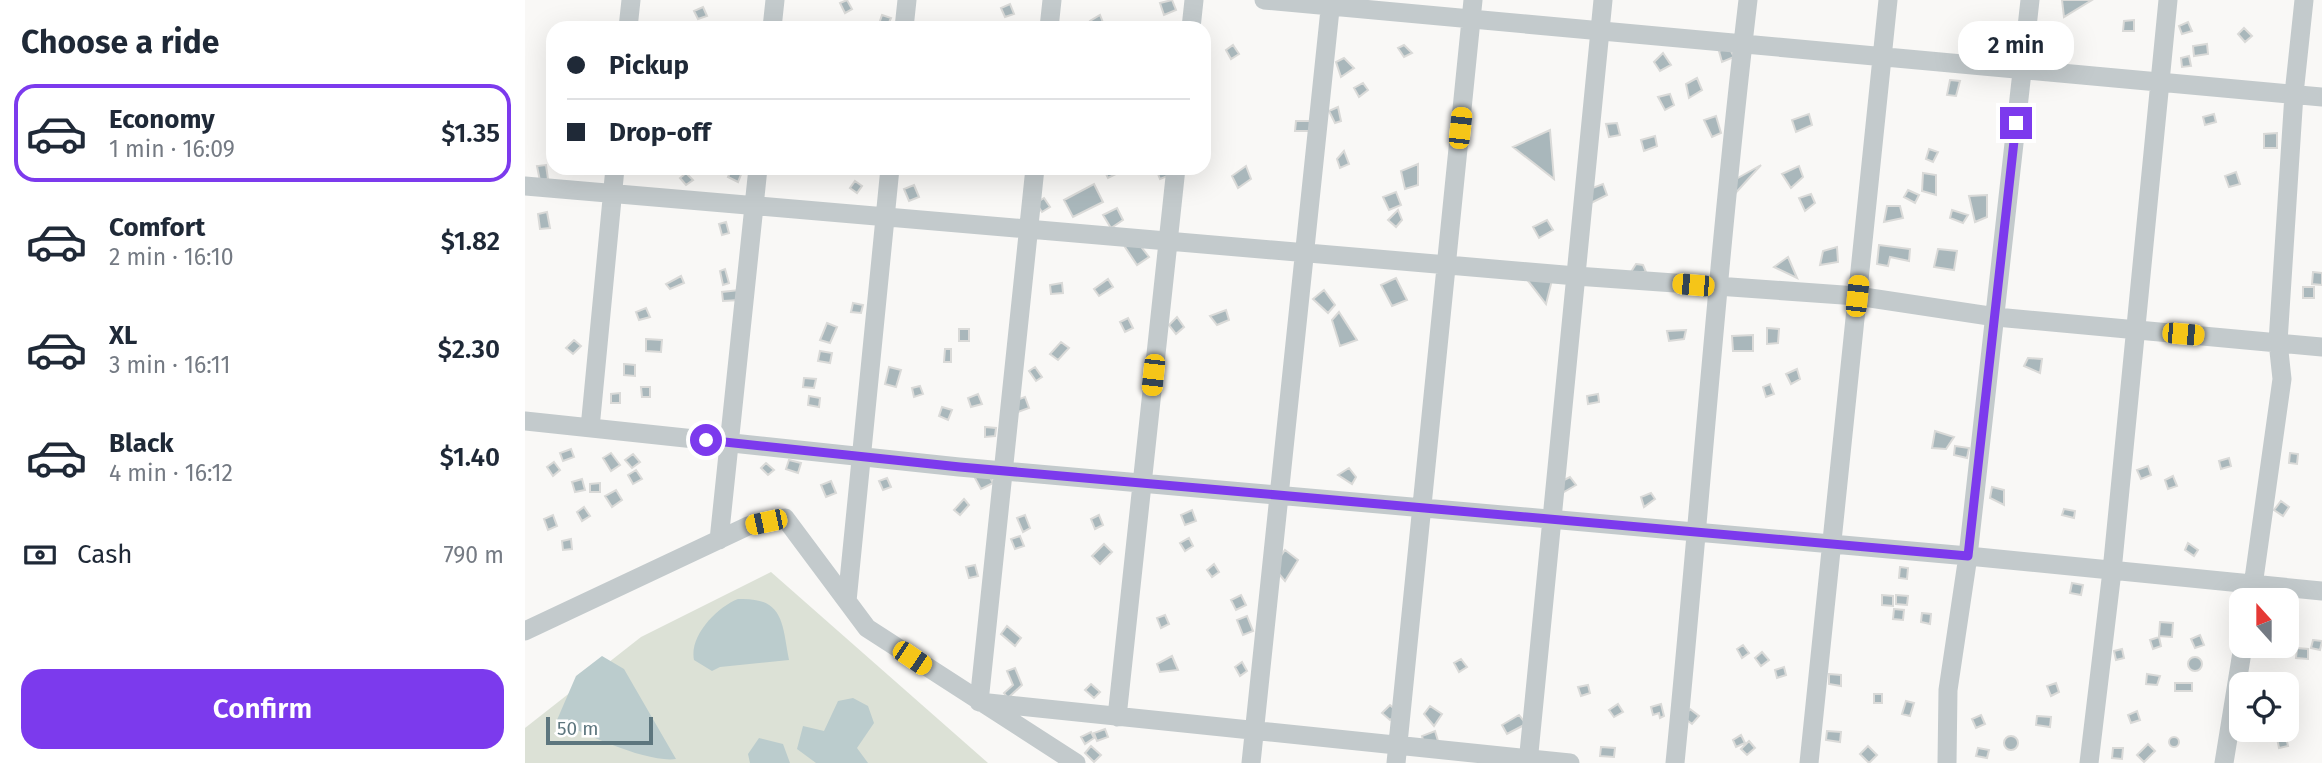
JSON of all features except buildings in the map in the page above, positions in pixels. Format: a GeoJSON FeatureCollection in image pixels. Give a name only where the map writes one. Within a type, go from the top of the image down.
{"type":"FeatureCollection","features":[{"type":"Feature","properties":{"kind":"street"},"geometry":{"type":"LineString","coordinates":[[629,21],[631,0]]}},
{"type":"Feature","properties":{"kind":"street"},"geometry":{"type":"LineString","coordinates":[[773,21],[775,0]]}},
{"type":"Feature","properties":{"kind":"street"},"geometry":{"type":"LineString","coordinates":[[905,21],[907,0]]}},
{"type":"Feature","properties":{"kind":"street"},"geometry":{"type":"LineString","coordinates":[[1050,21],[1052,0]]}},
{"type":"Feature","properties":{"kind":"street"},"geometry":{"type":"LineString","coordinates":[[1192,21],[1194,0]]}},
{"type":"Feature","properties":{"kind":"street"},"geometry":{"type":"LineString","coordinates":[[1264,0],[1472,10],[1600,32],[2322,97]]}},
{"type":"Feature","properties":{"kind":"street"},"geometry":{"type":"LineString","coordinates":[[1528,761],[1603,0]]}},
{"type":"Feature","properties":{"kind":"street"},"geometry":{"type":"LineString","coordinates":[[1675,763],[1698,532],[1716,287],[1748,0]]}},
{"type":"Feature","properties":{"kind":"street"},"geometry":{"type":"LineString","coordinates":[[1809,763],[1888,0]]}},
{"type":"Feature","properties":{"kind":"street"},"geometry":{"type":"LineString","coordinates":[[1947,763],[1948,690],[1968,556],[2030,0]]}},
{"type":"Feature","properties":{"kind":"street"},"geometry":{"type":"LineString","coordinates":[[2089,763],[2112,571],[2168,0]]}},
{"type":"Feature","properties":{"kind":"street"},"geometry":{"type":"LineString","coordinates":[[2253,588],[2281,379],[2279,342],[2294,94],[2304,0]]}},
{"type":"Feature","properties":{"kind":"street"},"geometry":{"type":"LineString","coordinates":[[1251,763],[1330,3]]}},
{"type":"Feature","properties":{"kind":"street"},"geometry":{"type":"LineString","coordinates":[[1397,754],[1472,10]]}},
{"type":"Feature","properties":{"kind":"street"},"geometry":{"type":"LineString","coordinates":[[590,428],[614,175]]}},
{"type":"Feature","properties":{"kind":"street"},"geometry":{"type":"LineString","coordinates":[[719,540],[727,443],[757,175]]}},
{"type":"Feature","properties":{"kind":"street"},"geometry":{"type":"LineString","coordinates":[[846,601],[889,175]]}},
{"type":"Feature","properties":{"kind":"street"},"geometry":{"type":"LineString","coordinates":[[979,702],[1034,175]]}},
{"type":"Feature","properties":{"kind":"street"},"geometry":{"type":"LineString","coordinates":[[1117,717],[1174,175]]}},
{"type":"Feature","properties":{"kind":"street"},"geometry":{"type":"LineString","coordinates":[[525,186],[1576,276],[1857,296],[1996,317],[2322,347]]}},
{"type":"Feature","properties":{"kind":"street"},"geometry":{"type":"LineString","coordinates":[[525,421],[1004,471],[1968,556],[2112,571],[2229,589]]}},
{"type":"Feature","properties":{"kind":"street"},"geometry":{"type":"LineString","coordinates":[[525,631],[748,526],[785,519],[867,628],[1076,763]]}},
{"type":"Feature","properties":{"kind":"street"},"geometry":{"type":"LineString","coordinates":[[2299,592],[2322,591]]}},
{"type":"Feature","properties":{"kind":"street"},"geometry":{"type":"LineString","coordinates":[[2224,763],[2241,658]]}},
{"type":"Feature","properties":{"kind":"street"},"geometry":{"type":"LineString","coordinates":[[979,702],[1254,731],[1397,754],[1570,763]]}},
{"type":"Feature","properties":{"kind":"shaded area"},"geometry":{"type":"Polygon","coordinates":[[[771,572],[988,763],[525,763],[525,728],[641,637],[771,572]]]}},
{"type":"Feature","properties":{"kind":"shaded area"},"geometry":{"type":"Polygon","coordinates":[[[738,599],[764,602],[773,608],[782,624],[789,660],[720,667],[712,671],[694,660],[700,632],[714,615],[738,599]]]}},
{"type":"Feature","properties":{"kind":"shaded area"},"geometry":{"type":"Polygon","coordinates":[[[602,656],[624,669],[676,759],[649,757],[633,752],[599,740],[557,720],[576,676],[602,656]]]}},
{"type":"Feature","properties":{"kind":"shaded area"},"geometry":{"type":"Polygon","coordinates":[[[853,698],[868,706],[874,723],[857,748],[868,763],[816,763],[797,749],[803,726],[824,731],[838,701],[853,698]]]}},
{"type":"Feature","properties":{"kind":"shaded area"},"geometry":{"type":"Polygon","coordinates":[[[759,738],[783,744],[790,763],[750,763],[748,754],[759,738]]]}},
{"type":"Feature","properties":{"kind":"route"},"geometry":{"type":"LineString","coordinates":[[706,440],[960,467],[1968,556],[2016,123]]}}]}
